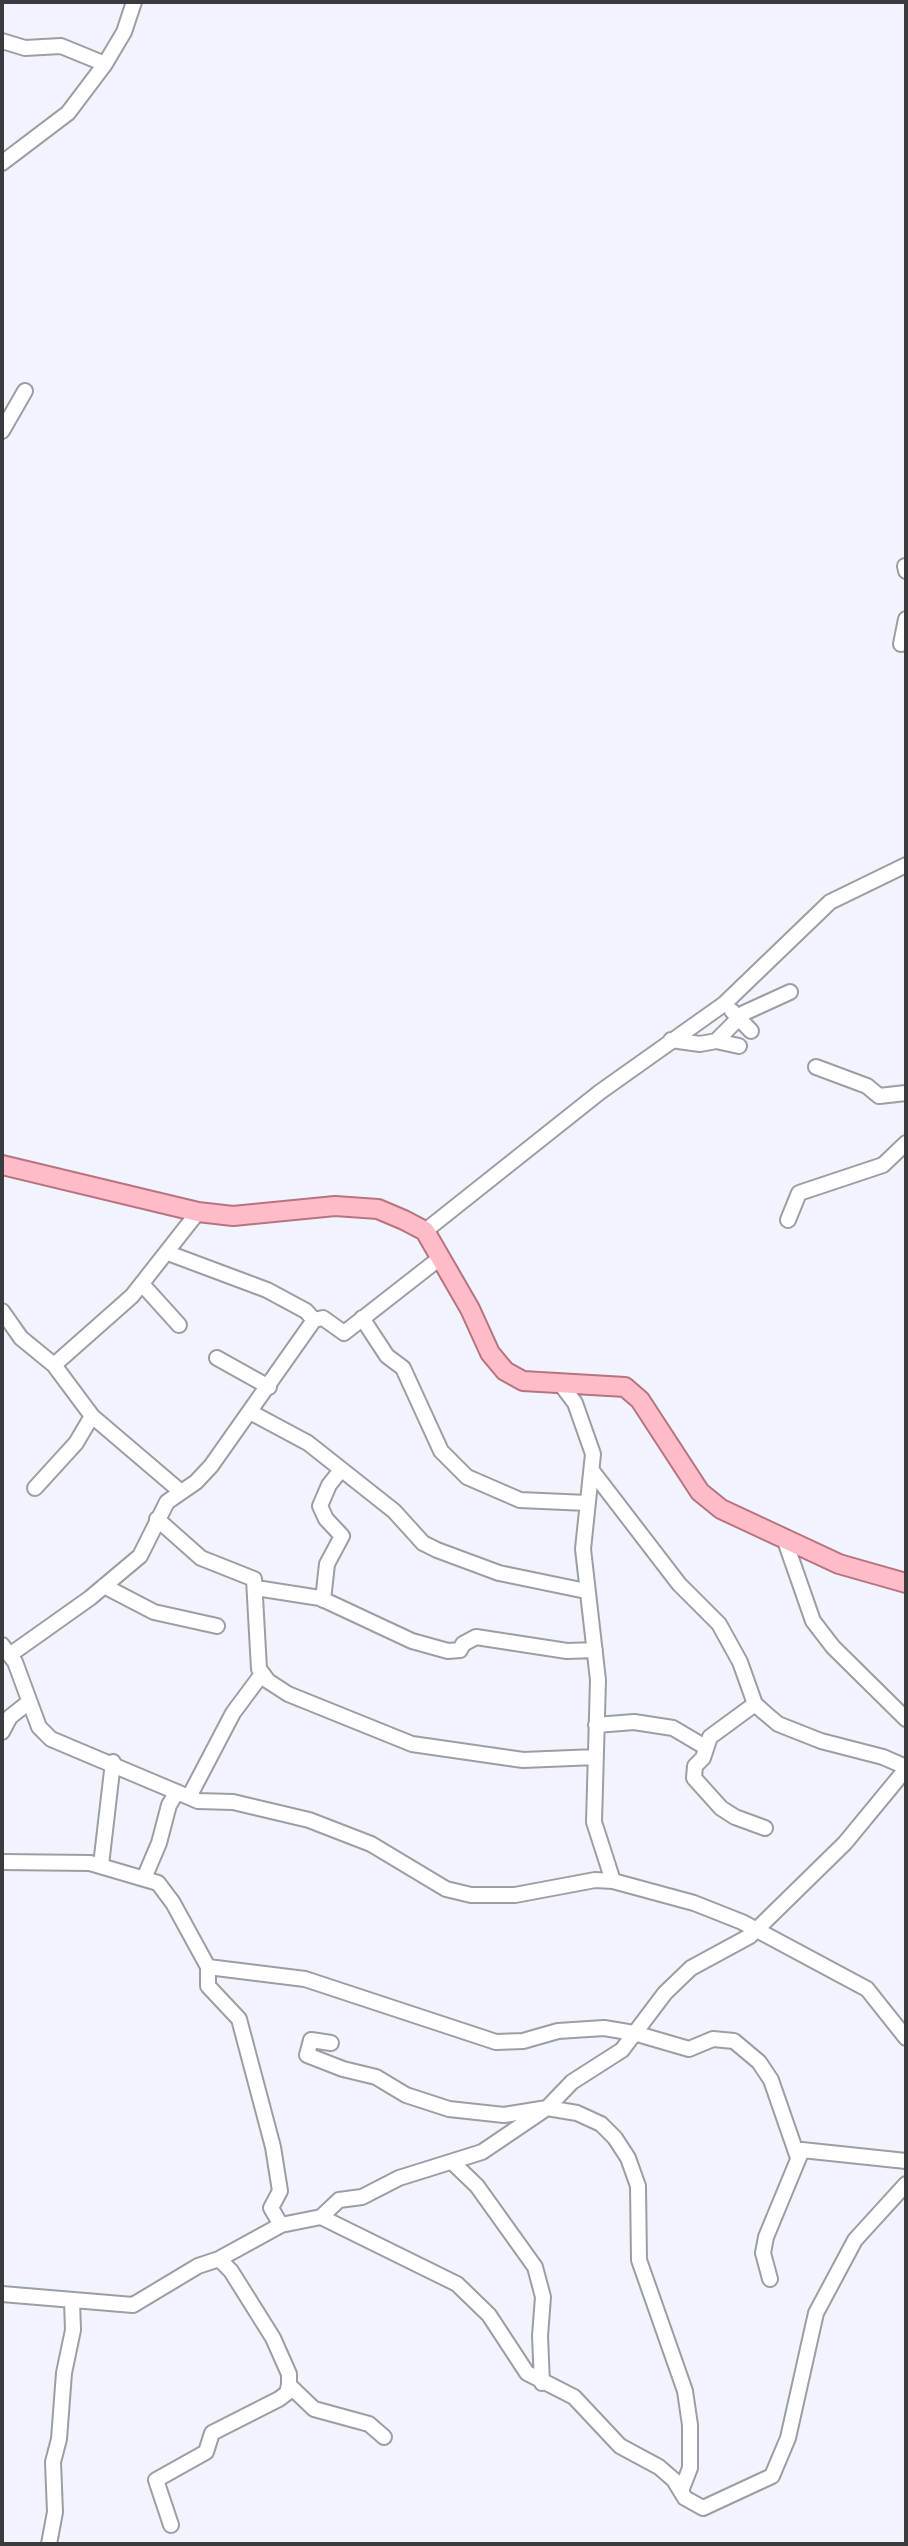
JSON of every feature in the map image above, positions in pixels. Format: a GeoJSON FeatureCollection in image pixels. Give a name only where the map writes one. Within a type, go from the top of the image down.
{"type":"FeatureCollection","features":[{"type":"Feature","properties":{"kind":"main road"},"geometry":{"type":"LineString","coordinates":[[3,1171],[198,1212],[233,1216],[335,1206],[378,1209],[425,1231],[490,1353],[505,1371],[523,1381],[625,1387],[640,1400],[700,1492],[721,1509],[839,1564],[906,1583]]}},
{"type":"Feature","properties":{"kind":"street"},"geometry":{"type":"LineString","coordinates":[[2,163],[68,113],[105,64],[124,32],[134,2]]}},
{"type":"Feature","properties":{"kind":"street"},"geometry":{"type":"LineString","coordinates":[[2,41],[25,48],[61,46],[105,64]]}},
{"type":"Feature","properties":{"kind":"street"},"geometry":{"type":"LineString","coordinates":[[2,431],[25,391]]}},
{"type":"Feature","properties":{"kind":"street"},"geometry":{"type":"LineString","coordinates":[[901,644],[906,619]]}},
{"type":"Feature","properties":{"kind":"street"},"geometry":{"type":"LineString","coordinates":[[425,1231],[671,1040],[724,1004],[830,902],[906,865]]}},
{"type":"Feature","properties":{"kind":"street"},"geometry":{"type":"LineString","coordinates":[[716,1041],[738,1018],[790,992]]}},
{"type":"Feature","properties":{"kind":"street"},"geometry":{"type":"LineString","coordinates":[[724,1004],[751,1031]]}},
{"type":"Feature","properties":{"kind":"street"},"geometry":{"type":"LineString","coordinates":[[671,1040],[700,1044],[716,1041],[739,1046]]}},
{"type":"Feature","properties":{"kind":"street"},"geometry":{"type":"LineString","coordinates":[[816,1067],[867,1086],[879,1096],[906,1093]]}},
{"type":"Feature","properties":{"kind":"street"},"geometry":{"type":"LineString","coordinates":[[788,1220],[799,1193],[883,1165],[906,1143]]}},
{"type":"Feature","properties":{"kind":"street"},"geometry":{"type":"LineString","coordinates":[[54,1365],[142,1284],[198,1212]]}},
{"type":"Feature","properties":{"kind":"street"},"geometry":{"type":"LineString","coordinates":[[168,1253],[267,1290],[306,1311],[314,1320]]}},
{"type":"Feature","properties":{"kind":"street"},"geometry":{"type":"LineString","coordinates":[[440,1258],[344,1333],[323,1318],[314,1320],[252,1413],[196,1482],[167,1502],[140,1556],[104,1586],[6,1649],[47,1737],[113,1762],[183,1795],[211,1803],[233,1802],[309,1820],[371,1844],[446,1889],[471,1895],[515,1895],[579,1882],[613,1881],[694,1903],[754,1930],[867,1989],[906,2038]]}},
{"type":"Feature","properties":{"kind":"street"},"geometry":{"type":"LineString","coordinates":[[142,1284],[179,1325]]}},
{"type":"Feature","properties":{"kind":"street"},"geometry":{"type":"LineString","coordinates":[[2,1311],[21,1338],[54,1365],[92,1416],[180,1491]]}},
{"type":"Feature","properties":{"kind":"street"},"geometry":{"type":"LineString","coordinates":[[362,1318],[387,1356],[403,1368],[441,1451],[467,1477],[491,1491],[520,1500],[587,1503]]}},
{"type":"Feature","properties":{"kind":"street"},"geometry":{"type":"LineString","coordinates":[[217,1358],[269,1387]]}},
{"type":"Feature","properties":{"kind":"street"},"geometry":{"type":"LineString","coordinates":[[560,1383],[575,1403],[593,1454],[583,1549],[595,1650],[594,1822],[613,1881]]}},
{"type":"Feature","properties":{"kind":"street"},"geometry":{"type":"LineString","coordinates":[[252,1413],[308,1443],[394,1511],[423,1543],[522,1580],[586,1591]]}},
{"type":"Feature","properties":{"kind":"street"},"geometry":{"type":"LineString","coordinates":[[35,1488],[76,1443],[92,1416]]}},
{"type":"Feature","properties":{"kind":"street"},"geometry":{"type":"LineString","coordinates":[[323,1600],[327,1564],[342,1536],[326,1519],[320,1506],[329,1485],[341,1470]]}},
{"type":"Feature","properties":{"kind":"street"},"geometry":{"type":"LineString","coordinates":[[2,2294],[133,2305],[198,2266],[219,2259],[281,2225],[321,2217],[339,2200],[362,2197],[399,2178],[482,2152],[547,2108],[572,2082],[622,2050],[665,1993],[691,1968],[743,1940],[845,1843],[906,1768],[795,1732],[778,1724],[755,1704],[740,1662],[719,1624],[679,1584],[593,1472]]}},
{"type":"Feature","properties":{"kind":"street"},"geometry":{"type":"LineString","coordinates":[[157,1519],[191,1551],[252,1577],[256,1588],[256,1649],[262,1674],[288,1694],[412,1744],[523,1760],[596,1757]]}},
{"type":"Feature","properties":{"kind":"street"},"geometry":{"type":"LineString","coordinates":[[784,1538],[813,1621],[833,1647],[906,1719]]}},
{"type":"Feature","properties":{"kind":"street"},"geometry":{"type":"LineString","coordinates":[[104,1586],[154,1612],[217,1626]]}},
{"type":"Feature","properties":{"kind":"street"},"geometry":{"type":"LineString","coordinates":[[256,1588],[323,1600],[412,1641],[448,1651],[460,1650],[463,1644],[476,1637],[567,1651],[595,1650]]}},
{"type":"Feature","properties":{"kind":"street"},"geometry":{"type":"LineString","coordinates":[[145,1876],[159,1843],[169,1805],[183,1795],[233,1713],[262,1674]]}},
{"type":"Feature","properties":{"kind":"street"},"geometry":{"type":"LineString","coordinates":[[2,1732],[10,1717],[29,1702]]}},
{"type":"Feature","properties":{"kind":"street"},"geometry":{"type":"LineString","coordinates":[[755,1704],[732,1718],[706,1744],[694,1778],[702,1791],[735,1817],[765,1828]]}},
{"type":"Feature","properties":{"kind":"street"},"geometry":{"type":"LineString","coordinates":[[596,1725],[634,1722],[673,1728],[700,1744],[706,1744]]}},
{"type":"Feature","properties":{"kind":"street"},"geometry":{"type":"LineString","coordinates":[[101,1865],[113,1762]]}},
{"type":"Feature","properties":{"kind":"street"},"geometry":{"type":"LineString","coordinates":[[2,1862],[101,1865],[145,1876],[158,1883],[173,1903],[208,1967],[208,1986],[233,2010],[247,2043],[273,2147],[280,2191],[271,2208],[281,2225]]}},
{"type":"Feature","properties":{"kind":"street"},"geometry":{"type":"LineString","coordinates":[[208,1967],[305,1979],[496,2042],[523,2041],[558,2031],[604,2028],[689,2049],[724,2039],[746,2049],[771,2080],[797,2155],[766,2237],[763,2253],[770,2279]]}},
{"type":"Feature","properties":{"kind":"street"},"geometry":{"type":"LineString","coordinates":[[331,2043],[311,2040],[307,2055],[343,2069],[376,2077],[406,2095],[449,2109],[504,2115],[547,2108],[577,2113],[601,2124],[622,2148],[634,2173],[640,2217],[639,2260],[685,2391],[690,2425],[690,2468],[681,2491]]}},
{"type":"Feature","properties":{"kind":"street"},"geometry":{"type":"LineString","coordinates":[[797,2155],[810,2149],[906,2161]]}},
{"type":"Feature","properties":{"kind":"street"},"geometry":{"type":"LineString","coordinates":[[452,2162],[477,2186],[535,2267],[543,2297],[540,2336],[542,2383]]}},
{"type":"Feature","properties":{"kind":"street"},"geometry":{"type":"LineString","coordinates":[[321,2217],[457,2284],[489,2315],[522,2367],[542,2383],[574,2397],[620,2446],[659,2467],[692,2504],[703,2508],[772,2476],[781,2458],[800,2392],[816,2313],[855,2240],[906,2184]]}},
{"type":"Feature","properties":{"kind":"street"},"geometry":{"type":"LineString","coordinates":[[171,2525],[156,2480],[206,2452],[212,2433],[279,2399],[289,2385],[289,2374],[273,2338],[231,2271],[219,2259]]}},
{"type":"Feature","properties":{"kind":"street"},"geometry":{"type":"LineString","coordinates":[[49,2544],[55,2512],[53,2462],[59,2439],[64,2373],[73,2330],[72,2302]]}},
{"type":"Feature","properties":{"kind":"street"},"geometry":{"type":"LineString","coordinates":[[289,2385],[314,2409],[369,2424],[384,2437]]}}]}
